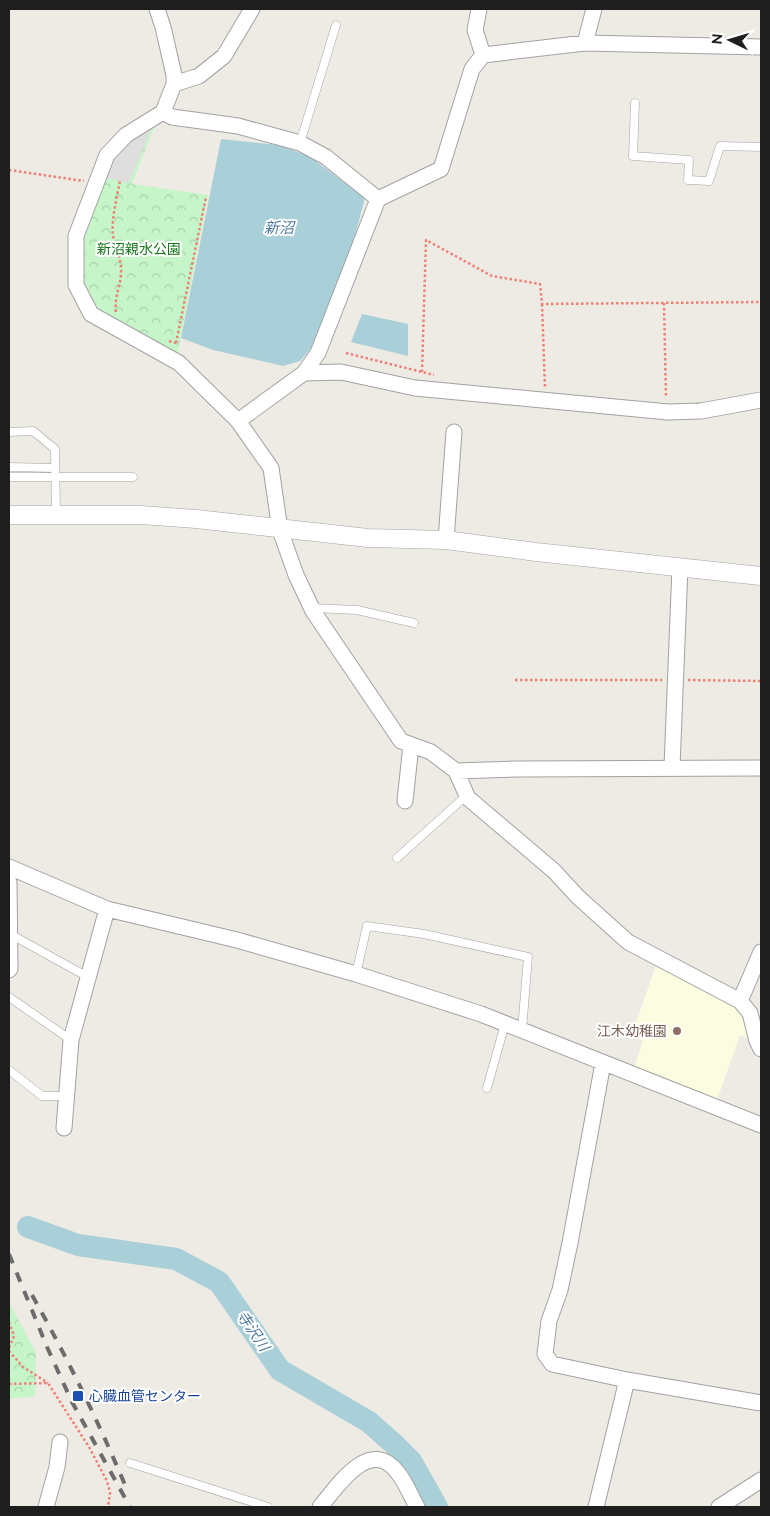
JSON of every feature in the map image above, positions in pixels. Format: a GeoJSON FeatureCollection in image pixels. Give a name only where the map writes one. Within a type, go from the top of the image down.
{"type":"FeatureCollection","features":[{"type":"Feature","properties":{"kind":"street"},"geometry":{"type":"LineString","coordinates":[[157,9],[167,43],[174,75],[174,84],[164,112],[126,135],[107,155],[76,236],[76,285],[91,314],[179,363],[238,421],[271,468],[280,530],[296,575],[312,608],[401,741],[431,752],[456,771],[467,795],[554,872],[578,897],[628,942],[740,1000],[750,1013],[761,1049]]}},
{"type":"Feature","properties":{"kind":"street"},"geometry":{"type":"LineString","coordinates":[[174,84],[199,76],[224,56],[252,9]]}},
{"type":"Feature","properties":{"kind":"street"},"geometry":{"type":"LineString","coordinates":[[479,9],[475,30],[483,55]]}},
{"type":"Feature","properties":{"kind":"street"},"geometry":{"type":"LineString","coordinates":[[585,43],[594,9]]}},
{"type":"Feature","properties":{"kind":"street"},"geometry":{"type":"LineString","coordinates":[[238,421],[304,373],[318,353],[378,199],[441,169],[472,70],[483,55],[585,43],[761,47]]}},
{"type":"Feature","properties":{"kind":"street"},"geometry":{"type":"LineString","coordinates":[[164,112],[172,117],[238,126],[300,143],[326,157],[378,199]]}},
{"type":"Feature","properties":{"kind":"street"},"geometry":{"type":"LineString","coordinates":[[304,373],[341,372],[415,388],[668,412],[701,411],[761,400]]}},
{"type":"Feature","properties":{"kind":"street"},"geometry":{"type":"LineString","coordinates":[[446,540],[454,432]]}},
{"type":"Feature","properties":{"kind":"street"},"geometry":{"type":"LineString","coordinates":[[9,515],[141,515],[196,519],[280,530],[368,538],[446,540],[536,552],[761,576]]}},
{"type":"Feature","properties":{"kind":"street"},"geometry":{"type":"LineString","coordinates":[[672,768],[680,567]]}},
{"type":"Feature","properties":{"kind":"street"},"geometry":{"type":"LineString","coordinates":[[405,801],[411,745]]}},
{"type":"Feature","properties":{"kind":"street"},"geometry":{"type":"LineString","coordinates":[[456,771],[761,768]]}},
{"type":"Feature","properties":{"kind":"street"},"geometry":{"type":"LineString","coordinates":[[9,867],[107,909],[237,940],[356,974],[481,1014],[761,1125]]}},
{"type":"Feature","properties":{"kind":"street"},"geometry":{"type":"LineString","coordinates":[[9,882],[9,970]]}},
{"type":"Feature","properties":{"kind":"street"},"geometry":{"type":"LineString","coordinates":[[64,1128],[71,1040],[107,909]]}},
{"type":"Feature","properties":{"kind":"street"},"geometry":{"type":"LineString","coordinates":[[740,1000],[761,952]]}},
{"type":"Feature","properties":{"kind":"street"},"geometry":{"type":"LineString","coordinates":[[603,1063],[560,1290],[548,1322],[545,1354],[552,1364],[627,1380],[761,1403]]}},
{"type":"Feature","properties":{"kind":"street"},"geometry":{"type":"LineString","coordinates":[[596,1507],[627,1380]]}},
{"type":"Feature","properties":{"kind":"street"},"geometry":{"type":"LineString","coordinates":[[46,1507],[57,1467],[60,1442]]}},
{"type":"Feature","properties":{"kind":"street"},"geometry":{"type":"LineString","coordinates":[[320,1507],[355,1467],[373,1459],[388,1463],[397,1471],[418,1507]]}},
{"type":"Feature","properties":{"kind":"street"},"geometry":{"type":"LineString","coordinates":[[718,1507],[761,1480]]}},
{"type":"Feature","properties":{"kind":"lane"},"geometry":{"type":"LineString","coordinates":[[300,143],[336,25]]}},
{"type":"Feature","properties":{"kind":"lane"},"geometry":{"type":"LineString","coordinates":[[635,103],[633,156],[689,160],[688,180],[709,181],[720,146],[761,147]]}},
{"type":"Feature","properties":{"kind":"lane"},"geometry":{"type":"LineString","coordinates":[[9,432],[33,431],[55,449],[56,515]]}},
{"type":"Feature","properties":{"kind":"lane"},"geometry":{"type":"LineString","coordinates":[[9,467],[55,468]]}},
{"type":"Feature","properties":{"kind":"lane"},"geometry":{"type":"LineString","coordinates":[[9,478],[133,477]]}},
{"type":"Feature","properties":{"kind":"lane"},"geometry":{"type":"LineString","coordinates":[[312,608],[357,610],[414,623]]}},
{"type":"Feature","properties":{"kind":"lane"},"geometry":{"type":"LineString","coordinates":[[397,858],[467,795]]}},
{"type":"Feature","properties":{"kind":"lane"},"geometry":{"type":"LineString","coordinates":[[356,974],[367,926],[424,934],[528,957],[522,1030]]}},
{"type":"Feature","properties":{"kind":"lane"},"geometry":{"type":"LineString","coordinates":[[10,934],[88,978]]}},
{"type":"Feature","properties":{"kind":"lane"},"geometry":{"type":"LineString","coordinates":[[9,997],[71,1040]]}},
{"type":"Feature","properties":{"kind":"lane"},"geometry":{"type":"LineString","coordinates":[[487,1088],[506,1024]]}},
{"type":"Feature","properties":{"kind":"lane"},"geometry":{"type":"LineString","coordinates":[[9,1070],[42,1096],[67,1096]]}},
{"type":"Feature","properties":{"kind":"lane"},"geometry":{"type":"LineString","coordinates":[[130,1463],[268,1507]]}},
{"type":"Feature","properties":{"kind":"path"},"geometry":{"type":"LineString","coordinates":[[9,170],[96,182]]}},
{"type":"Feature","properties":{"kind":"path"},"geometry":{"type":"LineString","coordinates":[[116,313],[115,303],[121,275],[121,261],[113,234],[120,181]]}},
{"type":"Feature","properties":{"kind":"path"},"geometry":{"type":"LineString","coordinates":[[163,339],[176,344],[206,197]]}},
{"type":"Feature","properties":{"kind":"path"},"geometry":{"type":"LineString","coordinates":[[422,372],[426,240],[492,276],[540,284],[544,389],[553,390]]}},
{"type":"Feature","properties":{"kind":"path"},"geometry":{"type":"LineString","coordinates":[[542,304],[761,302]]}},
{"type":"Feature","properties":{"kind":"path"},"geometry":{"type":"LineString","coordinates":[[664,303],[666,398]]}},
{"type":"Feature","properties":{"kind":"path"},"geometry":{"type":"LineString","coordinates":[[346,353],[435,375]]}},
{"type":"Feature","properties":{"kind":"path"},"geometry":{"type":"LineString","coordinates":[[658,398],[674,398]]}},
{"type":"Feature","properties":{"kind":"path"},"geometry":{"type":"LineString","coordinates":[[515,680],[761,680]]}},
{"type":"Feature","properties":{"kind":"path"},"geometry":{"type":"LineString","coordinates":[[9,1322],[14,1336],[9,1350],[24,1367],[48,1383],[89,1447],[107,1481],[110,1493],[108,1507]]}},
{"type":"Feature","properties":{"kind":"path"},"geometry":{"type":"LineString","coordinates":[[9,1384],[48,1383]]}},
{"type":"Feature","properties":{"kind":"shaded area"},"geometry":{"type":"Polygon","coordinates":[[[152,127],[129,183],[105,178],[113,157],[130,139],[152,127]]]}},
{"type":"Feature","properties":{"kind":"shaded area"},"geometry":{"type":"Polygon","coordinates":[[[656,966],[739,1005],[753,1040],[740,1035],[716,1103],[634,1068],[643,1041],[631,1036],[656,966]]]}},
{"type":"Feature","properties":{"kind":"green space","name":"新沼親水公園"},"geometry":{"type":"Polygon","coordinates":[[[156,122],[132,184],[208,195],[177,357],[94,311],[81,283],[81,237],[110,157],[156,122]]]}},
{"type":"Feature","properties":{"kind":"green space"},"geometry":{"type":"Polygon","coordinates":[[[9,1302],[36,1353],[35,1396],[9,1399],[9,1302]]]}},
{"type":"Feature","properties":{"kind":"water","name":"新沼"},"geometry":{"type":"Polygon","coordinates":[[[221,139],[278,145],[309,156],[365,198],[352,247],[313,346],[300,361],[283,366],[213,350],[181,338],[221,139]]]}},
{"type":"Feature","properties":{"kind":"water"},"geometry":{"type":"Polygon","coordinates":[[[362,314],[408,324],[408,356],[351,342],[362,314]]]}},
{"type":"Feature","properties":{"kind":"waterway","name":"寺沢川"},"geometry":{"type":"LineString","coordinates":[[28,1227],[78,1245],[176,1259],[219,1282],[280,1370],[369,1422],[411,1461],[437,1507]]}},
{"type":"Feature","properties":{"kind":"railway"},"geometry":{"type":"LineString","coordinates":[[9,1254],[72,1402],[130,1507]]}},
{"type":"Feature","properties":{"kind":"railway"},"geometry":{"type":"LineString","coordinates":[[32,1295],[83,1392],[128,1492]]}},
{"type":"Feature","properties":{"kind":"place","name":"江木幼稚園"},"geometry":{"type":"Point","coordinates":[677,1031]}},
{"type":"Feature","properties":{"kind":"place","name":"心臓血管センター"},"geometry":{"type":"Point","coordinates":[78,1396]}}]}
